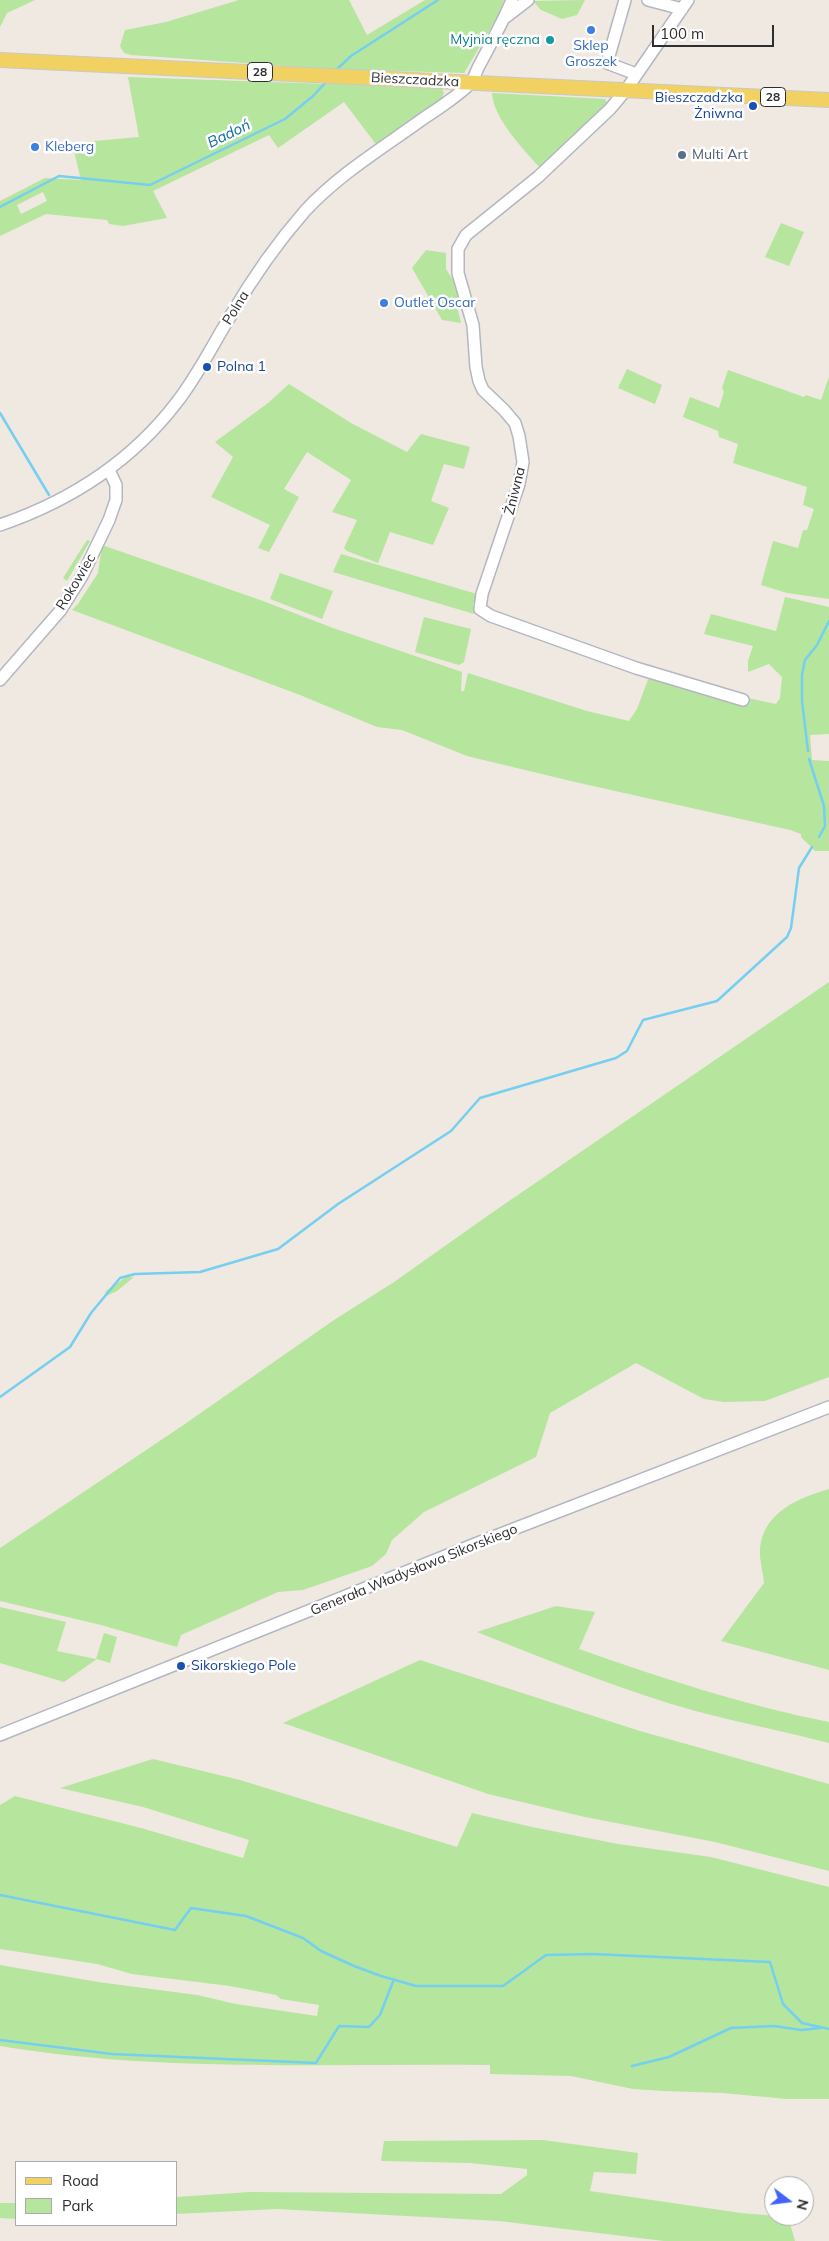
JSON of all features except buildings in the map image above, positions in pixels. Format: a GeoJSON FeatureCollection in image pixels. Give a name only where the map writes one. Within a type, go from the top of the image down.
{"type":"FeatureCollection","features":[{"type":"Feature","properties":{"kind":"main road","name":"Bieszczadzka"},"geometry":{"type":"LineString","coordinates":[[0,60],[829,100]]}},
{"type":"Feature","properties":{"kind":"street"},"geometry":{"type":"LineString","coordinates":[[471,82],[505,18],[512,0]]}},
{"type":"Feature","properties":{"kind":"street"},"geometry":{"type":"LineString","coordinates":[[505,18],[528,0]]}},
{"type":"Feature","properties":{"kind":"street"},"geometry":{"type":"LineString","coordinates":[[625,0],[607,63],[636,74]]}},
{"type":"Feature","properties":{"kind":"street"},"geometry":{"type":"LineString","coordinates":[[626,90],[684,5],[648,0]]}},
{"type":"Feature","properties":{"kind":"street","name":"Polna"},"geometry":{"type":"LineString","coordinates":[[0,525],[47,507],[83,488],[109,470],[142,440],[176,404],[253,280],[305,211],[362,161],[431,114],[471,82]]}},
{"type":"Feature","properties":{"kind":"street","name":"Żniwna"},"geometry":{"type":"LineString","coordinates":[[626,90],[593,127],[554,163],[466,235],[458,249],[458,273],[473,325],[479,381],[483,390],[515,423],[519,436],[522,462],[519,484],[482,594],[480,608],[491,616],[595,654],[743,700]]}},
{"type":"Feature","properties":{"kind":"street","name":"Rokowiec"},"geometry":{"type":"LineString","coordinates":[[0,680],[60,611],[82,576],[109,520],[116,500],[116,485],[109,470]]}},
{"type":"Feature","properties":{"kind":"street","name":"Generała Władysława Sikorskiego"},"geometry":{"type":"LineString","coordinates":[[0,1735],[480,1542],[829,1407]]}},
{"type":"Feature","properties":{"kind":"green space"},"geometry":{"type":"Polygon","coordinates":[[[0,0],[35,0],[7,13],[0,27],[0,0]]]}},
{"type":"Feature","properties":{"kind":"green space"},"geometry":{"type":"Polygon","coordinates":[[[239,0],[349,0],[367,35],[425,0],[504,0],[498,16],[464,73],[330,69],[131,55],[124,53],[120,46],[125,30],[166,22],[239,0]]]}},
{"type":"Feature","properties":{"kind":"green space"},"geometry":{"type":"Polygon","coordinates":[[[585,0],[577,15],[562,19],[541,10],[533,1],[585,0]]]}},
{"type":"Feature","properties":{"kind":"green space"},"geometry":{"type":"Polygon","coordinates":[[[128,77],[327,84],[356,83],[442,89],[444,93],[441,100],[379,144],[375,143],[344,102],[278,148],[269,135],[153,191],[167,218],[123,226],[109,224],[107,220],[46,214],[0,236],[0,201],[45,178],[81,180],[72,143],[139,137],[128,77]],[[43,192],[17,205],[21,214],[47,201],[43,192]]]}},
{"type":"Feature","properties":{"kind":"green space"},"geometry":{"type":"Polygon","coordinates":[[[492,93],[605,99],[607,103],[541,169],[503,123],[494,103],[492,93]]]}},
{"type":"Feature","properties":{"kind":"green space"},"geometry":{"type":"Polygon","coordinates":[[[781,223],[804,232],[789,266],[765,257],[781,223]]]}},
{"type":"Feature","properties":{"kind":"green space"},"geometry":{"type":"Polygon","coordinates":[[[426,250],[446,253],[446,269],[462,294],[458,311],[461,323],[442,320],[412,268],[426,250]]]}},
{"type":"Feature","properties":{"kind":"green space"},"geometry":{"type":"Polygon","coordinates":[[[627,369],[662,385],[655,404],[618,388],[627,369]]]}},
{"type":"Feature","properties":{"kind":"green space"},"geometry":{"type":"Polygon","coordinates":[[[728,370],[804,397],[806,395],[821,400],[829,377],[829,599],[787,593],[761,585],[773,541],[798,548],[803,530],[807,530],[814,509],[803,505],[807,487],[733,463],[738,444],[719,437],[718,431],[683,417],[690,397],[719,408],[724,392],[722,388],[728,370]]]}},
{"type":"Feature","properties":{"kind":"green space"},"geometry":{"type":"Polygon","coordinates":[[[289,384],[351,423],[407,452],[421,434],[470,447],[464,469],[444,464],[431,501],[449,508],[433,545],[390,532],[378,563],[347,551],[344,548],[357,520],[332,512],[351,480],[307,452],[284,489],[299,497],[269,552],[258,548],[270,525],[211,497],[233,457],[215,442],[268,403],[289,384]]]}},
{"type":"Feature","properties":{"kind":"green space"},"geometry":{"type":"Polygon","coordinates":[[[87,540],[90,541],[67,581],[63,578],[87,540]]]}},
{"type":"Feature","properties":{"kind":"green space"},"geometry":{"type":"Polygon","coordinates":[[[102,545],[462,672],[461,691],[464,691],[468,673],[587,711],[629,721],[637,709],[649,677],[776,704],[780,698],[782,677],[769,664],[748,672],[748,661],[753,646],[704,634],[711,614],[776,631],[785,597],[829,607],[829,734],[810,735],[812,760],[829,761],[829,851],[815,851],[801,837],[801,834],[790,830],[467,756],[402,730],[377,727],[300,695],[72,610],[98,573],[102,545]]]}},
{"type":"Feature","properties":{"kind":"green space"},"geometry":{"type":"Polygon","coordinates":[[[341,554],[477,594],[473,604],[474,614],[333,572],[341,554]]]}},
{"type":"Feature","properties":{"kind":"green space"},"geometry":{"type":"Polygon","coordinates":[[[280,573],[333,591],[322,619],[270,599],[280,573]]]}},
{"type":"Feature","properties":{"kind":"green space"},"geometry":{"type":"Polygon","coordinates":[[[424,617],[471,629],[464,662],[459,665],[415,652],[424,617]]]}},
{"type":"Feature","properties":{"kind":"green space"},"geometry":{"type":"Polygon","coordinates":[[[829,982],[829,1377],[765,1401],[724,1402],[704,1399],[636,1363],[550,1413],[536,1457],[424,1512],[392,1540],[386,1554],[372,1566],[303,1590],[278,1592],[181,1635],[177,1647],[101,1625],[0,1601],[0,1548],[182,1426],[334,1320],[394,1282],[829,982]]]}},
{"type":"Feature","properties":{"kind":"green space"},"geometry":{"type":"Polygon","coordinates":[[[126,1277],[134,1277],[117,1291],[104,1297],[106,1291],[126,1277]]]}},
{"type":"Feature","properties":{"kind":"green space"},"geometry":{"type":"Polygon","coordinates":[[[829,1489],[829,1670],[721,1641],[764,1583],[760,1548],[768,1525],[784,1508],[806,1497],[829,1489]]]}},
{"type":"Feature","properties":{"kind":"green space"},"geometry":{"type":"Polygon","coordinates":[[[556,1606],[595,1612],[579,1649],[702,1690],[765,1708],[829,1722],[829,1743],[671,1704],[587,1675],[477,1632],[556,1606]]]}},
{"type":"Feature","properties":{"kind":"green space"},"geometry":{"type":"Polygon","coordinates":[[[0,1607],[66,1622],[57,1651],[96,1659],[104,1633],[117,1637],[110,1663],[97,1659],[64,1682],[0,1663],[0,1607]]]}},
{"type":"Feature","properties":{"kind":"green space"},"geometry":{"type":"Polygon","coordinates":[[[420,1660],[640,1731],[829,1784],[829,1871],[715,1842],[585,1817],[488,1794],[283,1723],[420,1660]]]}},
{"type":"Feature","properties":{"kind":"green space"},"geometry":{"type":"Polygon","coordinates":[[[153,1759],[240,1780],[457,1847],[472,1813],[618,1844],[711,1857],[829,1887],[829,2099],[787,2099],[723,2093],[633,2089],[571,2076],[490,2074],[490,2065],[245,2065],[183,2063],[122,2060],[0,2046],[0,1965],[98,1982],[197,1995],[236,2004],[317,2016],[319,2005],[281,1999],[276,1995],[230,1986],[132,1974],[97,1964],[0,1949],[0,1805],[15,1796],[141,1828],[243,1858],[249,1840],[143,1807],[60,1788],[153,1759]]]}},
{"type":"Feature","properties":{"kind":"green space"},"geometry":{"type":"Polygon","coordinates":[[[543,2140],[638,2153],[636,2174],[594,2172],[590,2191],[764,2215],[764,2226],[791,2226],[795,2241],[664,2241],[499,2221],[277,2209],[178,2214],[178,2197],[250,2192],[501,2194],[527,2175],[527,2169],[470,2163],[381,2161],[384,2141],[543,2140]]]}},
{"type":"Feature","properties":{"kind":"green space"},"geometry":{"type":"Polygon","coordinates":[[[0,2203],[15,2203],[15,2219],[0,2218],[0,2203]]]}},
{"type":"Feature","properties":{"kind":"waterway","name":"Badoń"},"geometry":{"type":"LineString","coordinates":[[336,70],[351,56],[438,0]]}},
{"type":"Feature","properties":{"kind":"waterway","name":"Badoń"},"geometry":{"type":"LineString","coordinates":[[0,207],[59,176],[150,185],[285,119],[313,96],[326,82]]}},
{"type":"Feature","properties":{"kind":"waterway"},"geometry":{"type":"LineString","coordinates":[[0,413],[49,495]]}},
{"type":"Feature","properties":{"kind":"waterway"},"geometry":{"type":"LineString","coordinates":[[808,751],[802,701],[802,675],[805,660],[817,645],[829,621]]}},
{"type":"Feature","properties":{"kind":"waterway"},"geometry":{"type":"LineString","coordinates":[[809,759],[824,806],[825,826],[819,837]]}},
{"type":"Feature","properties":{"kind":"waterway"},"geometry":{"type":"LineString","coordinates":[[0,1397],[70,1347],[91,1313],[120,1278],[135,1274],[200,1272],[278,1249],[338,1204],[451,1131],[480,1098],[616,1058],[627,1051],[643,1020],[717,1001],[787,937],[791,928],[799,868],[812,847]]}},
{"type":"Feature","properties":{"kind":"waterway"},"geometry":{"type":"LineString","coordinates":[[0,1895],[175,1930],[191,1908],[246,1916],[303,1938],[321,1951],[354,1966],[416,1986],[503,1986],[546,1955],[592,1954],[770,1962],[783,2004],[802,2023],[829,2029]]}},
{"type":"Feature","properties":{"kind":"waterway"},"geometry":{"type":"LineString","coordinates":[[0,2040],[112,2054],[316,2063],[339,2026],[369,2027],[380,2015],[394,1979]]}},
{"type":"Feature","properties":{"kind":"waterway"},"geometry":{"type":"LineString","coordinates":[[632,2066],[669,2057],[731,2028],[774,2026],[801,2030],[820,2028]]}},
{"type":"Feature","properties":{"kind":"place","name":"Sklep Groszek"},"geometry":{"type":"Point","coordinates":[591,30]}},
{"type":"Feature","properties":{"kind":"place","name":"Myjnia ręczna"},"geometry":{"type":"Point","coordinates":[550,40]}},
{"type":"Feature","properties":{"kind":"place","name":"Bieszczadzka Żniwna"},"geometry":{"type":"Point","coordinates":[753,106]}},
{"type":"Feature","properties":{"kind":"place","name":"Kleberg"},"geometry":{"type":"Point","coordinates":[35,147]}},
{"type":"Feature","properties":{"kind":"place","name":"Multi Art"},"geometry":{"type":"Point","coordinates":[682,155]}},
{"type":"Feature","properties":{"kind":"place","name":"Outlet Oscar"},"geometry":{"type":"Point","coordinates":[384,303]}},
{"type":"Feature","properties":{"kind":"place","name":"Polna 1"},"geometry":{"type":"Point","coordinates":[207,367]}},
{"type":"Feature","properties":{"kind":"place","name":"Sikorskiego Pole"},"geometry":{"type":"Point","coordinates":[181,1666]}}]}
